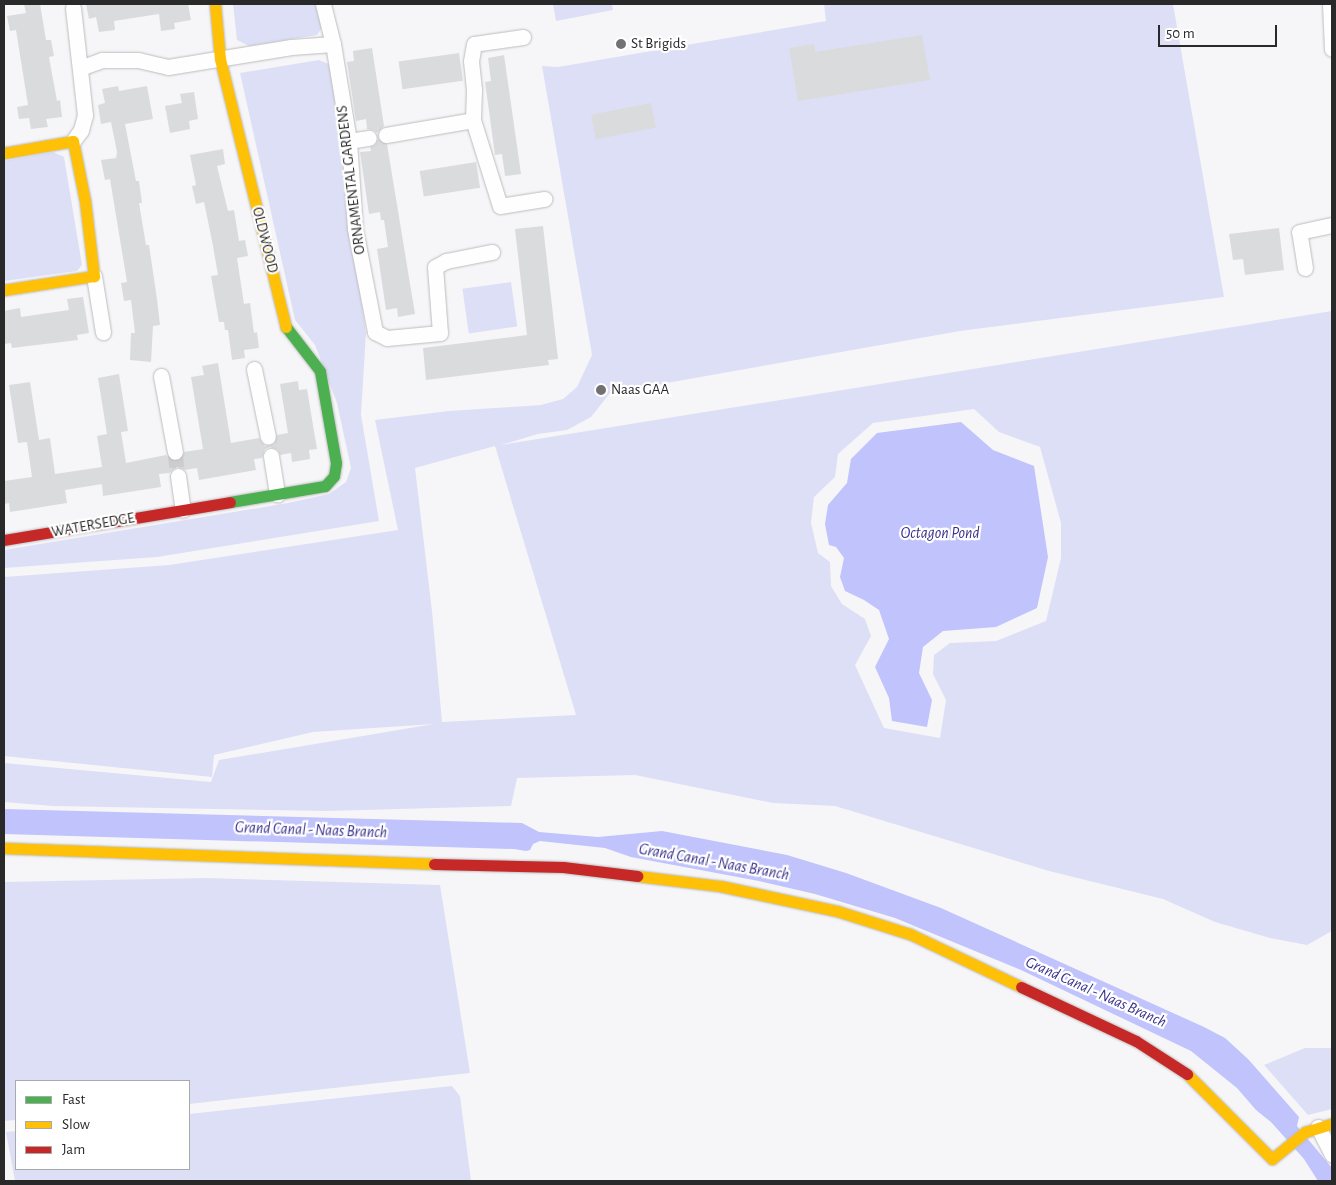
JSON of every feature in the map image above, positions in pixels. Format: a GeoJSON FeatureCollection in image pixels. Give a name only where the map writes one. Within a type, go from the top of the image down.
{"type":"FeatureCollection","features":[{"type":"Feature","properties":{"kind":"street","name":"OLDWOOD"},"geometry":{"type":"LineString","coordinates":[[215,4],[220,59],[286,326],[320,371],[328,411]]}},
{"type":"Feature","properties":{"kind":"street","name":"ORNAMENTAL GARDENS"},"geometry":{"type":"LineString","coordinates":[[323,4],[333,44],[349,141],[355,229],[375,332],[387,338],[440,333],[435,267],[446,261],[492,252]]}},
{"type":"Feature","properties":{"kind":"street"},"geometry":{"type":"LineString","coordinates":[[1330,4],[1332,49]]}},
{"type":"Feature","properties":{"kind":"street"},"geometry":{"type":"LineString","coordinates":[[4,153],[73,141],[81,130],[85,115],[73,8]]}},
{"type":"Feature","properties":{"kind":"street"},"geometry":{"type":"LineString","coordinates":[[522,37],[474,44],[471,61],[474,90],[472,120],[500,206],[544,199]]}},
{"type":"Feature","properties":{"kind":"street"},"geometry":{"type":"LineString","coordinates":[[80,68],[102,60],[138,60],[168,67],[291,47],[333,44]]}},
{"type":"Feature","properties":{"kind":"street"},"geometry":{"type":"LineString","coordinates":[[386,135],[472,120]]}},
{"type":"Feature","properties":{"kind":"street"},"geometry":{"type":"LineString","coordinates":[[349,141],[368,138]]}},
{"type":"Feature","properties":{"kind":"street"},"geometry":{"type":"LineString","coordinates":[[73,141],[85,201],[103,332]]}},
{"type":"Feature","properties":{"kind":"street"},"geometry":{"type":"LineString","coordinates":[[1305,268],[1299,232],[1332,225]]}},
{"type":"Feature","properties":{"kind":"street"},"geometry":{"type":"LineString","coordinates":[[4,290],[94,276]]}},
{"type":"Feature","properties":{"kind":"street"},"geometry":{"type":"LineString","coordinates":[[254,369],[268,437]]}},
{"type":"Feature","properties":{"kind":"street"},"geometry":{"type":"LineString","coordinates":[[161,376],[175,452]]}},
{"type":"Feature","properties":{"kind":"street","name":"WATERSEDGE"},"geometry":{"type":"LineString","coordinates":[[4,540],[326,486],[334,476],[336,464],[328,411]]}},
{"type":"Feature","properties":{"kind":"street"},"geometry":{"type":"LineString","coordinates":[[271,456],[277,495]]}},
{"type":"Feature","properties":{"kind":"street"},"geometry":{"type":"LineString","coordinates":[[178,476],[183,510]]}},
{"type":"Feature","properties":{"kind":"street"},"geometry":{"type":"LineString","coordinates":[[4,848],[334,862],[563,867],[720,886],[837,911],[910,934],[1136,1040],[1189,1075],[1272,1159],[1287,1146],[1318,1127],[1332,1155]]}},
{"type":"Feature","properties":{"kind":"shaded area"},"geometry":{"type":"Polygon","coordinates":[[[233,4],[316,4],[323,26],[317,35],[249,46],[237,40],[233,4]]]}},
{"type":"Feature","properties":{"kind":"shaded area"},"geometry":{"type":"Polygon","coordinates":[[[553,4],[612,4],[613,10],[556,21],[553,4]]]}},
{"type":"Feature","properties":{"kind":"shaded area"},"geometry":{"type":"Polygon","coordinates":[[[824,4],[1173,4],[1224,297],[960,331],[610,393],[591,417],[567,430],[538,434],[501,445],[1332,311],[1332,931],[1307,945],[1270,938],[1215,922],[1163,899],[1049,871],[835,806],[773,803],[635,775],[517,778],[511,806],[326,811],[53,806],[4,802],[4,763],[211,782],[219,760],[434,724],[313,732],[214,755],[212,777],[4,756],[4,577],[169,565],[398,530],[375,420],[449,411],[541,405],[563,399],[577,387],[592,355],[542,66],[558,67],[826,21],[824,4]],[[974,409],[873,423],[838,454],[835,477],[814,497],[811,523],[818,553],[830,562],[831,586],[842,604],[865,619],[871,636],[855,665],[884,728],[940,738],[946,700],[933,674],[934,655],[950,643],[996,641],[1046,621],[1061,558],[1061,523],[1040,447],[999,432],[974,409]],[[495,446],[415,468],[432,611],[442,722],[576,715],[495,446]]]}},
{"type":"Feature","properties":{"kind":"shaded area"},"geometry":{"type":"Polygon","coordinates":[[[319,60],[331,65],[339,146],[366,333],[361,415],[379,521],[157,557],[4,568],[4,550],[288,503],[329,494],[346,482],[351,468],[337,403],[315,345],[295,320],[240,73],[319,60]]]}},
{"type":"Feature","properties":{"kind":"shaded area"},"geometry":{"type":"Polygon","coordinates":[[[53,152],[64,157],[82,265],[77,271],[4,281],[4,161],[53,152]]]}},
{"type":"Feature","properties":{"kind":"shaded area"},"geometry":{"type":"Polygon","coordinates":[[[511,282],[517,327],[469,333],[462,289],[511,282]]]}},
{"type":"Feature","properties":{"kind":"shaded area"},"geometry":{"type":"Polygon","coordinates":[[[206,878],[440,885],[470,1073],[190,1104],[190,1080],[15,1080],[15,1120],[4,1121],[4,882],[206,878]]]}},
{"type":"Feature","properties":{"kind":"shaded area"},"geometry":{"type":"Polygon","coordinates":[[[1305,1048],[1332,1048],[1332,1109],[1308,1115],[1264,1065],[1305,1048]]]}},
{"type":"Feature","properties":{"kind":"shaded area"},"geometry":{"type":"Polygon","coordinates":[[[452,1086],[460,1096],[471,1181],[15,1181],[6,1132],[15,1131],[15,1170],[190,1170],[190,1114],[452,1086]]]}},
{"type":"Feature","properties":{"kind":"water","name":"Octagon Pond"},"geometry":{"type":"Polygon","coordinates":[[[961,422],[993,450],[1034,466],[1048,557],[1037,608],[996,627],[943,631],[923,647],[919,673],[932,700],[927,727],[892,721],[889,698],[875,667],[889,639],[879,610],[845,591],[840,577],[844,558],[836,547],[829,545],[825,524],[828,505],[847,483],[851,459],[877,433],[961,422]]]}},
{"type":"Feature","properties":{"kind":"water","name":"Grand Canal - Naas Branch"},"geometry":{"type":"Polygon","coordinates":[[[4,809],[522,823],[539,832],[598,837],[662,831],[787,855],[846,873],[941,908],[1225,1038],[1248,1059],[1299,1117],[1297,1126],[1332,1168],[1332,1181],[1318,1181],[1304,1159],[1271,1122],[1256,1110],[1237,1088],[1191,1051],[1021,970],[895,918],[815,894],[759,881],[631,857],[605,848],[540,841],[533,844],[530,850],[526,851],[514,849],[4,834],[4,809]]]}},
{"type":"Feature","properties":{"kind":"building"},"geometry":{"type":"Polygon","coordinates":[[[24,4],[40,4],[46,40],[51,40],[54,56],[49,57],[57,101],[60,100],[62,117],[46,119],[48,127],[31,129],[29,118],[19,119],[17,107],[28,105],[16,30],[10,31],[7,16],[26,13],[24,4]]]}},
{"type":"Feature","properties":{"kind":"building"},"geometry":{"type":"Polygon","coordinates":[[[86,4],[188,4],[191,20],[174,23],[175,29],[161,31],[159,14],[114,21],[115,30],[99,32],[96,17],[89,19],[86,4]]]}},
{"type":"Feature","properties":{"kind":"building"},"geometry":{"type":"Polygon","coordinates":[[[922,35],[930,80],[798,101],[789,48],[814,44],[815,52],[922,35]]]}},
{"type":"Feature","properties":{"kind":"building"},"geometry":{"type":"Polygon","coordinates":[[[372,48],[384,126],[377,133],[367,129],[366,119],[356,121],[347,62],[354,61],[353,51],[372,48]]]}},
{"type":"Feature","properties":{"kind":"building"},"geometry":{"type":"Polygon","coordinates":[[[459,53],[463,81],[402,89],[399,61],[459,53]]]}},
{"type":"Feature","properties":{"kind":"building"},"geometry":{"type":"Polygon","coordinates":[[[504,55],[521,174],[505,176],[502,154],[495,155],[485,82],[491,81],[488,58],[504,55]]]}},
{"type":"Feature","properties":{"kind":"building"},"geometry":{"type":"Polygon","coordinates":[[[118,86],[119,91],[147,86],[153,119],[125,124],[136,181],[139,181],[142,203],[139,203],[146,245],[149,245],[160,325],[153,326],[151,362],[130,360],[131,333],[135,333],[131,300],[124,301],[121,283],[127,282],[110,179],[105,180],[101,160],[116,158],[117,152],[111,122],[101,124],[98,105],[105,103],[102,89],[118,86]]]}},
{"type":"Feature","properties":{"kind":"building"},"geometry":{"type":"Polygon","coordinates":[[[194,92],[198,119],[189,121],[190,129],[170,133],[165,106],[182,103],[180,94],[194,92]]]}},
{"type":"Feature","properties":{"kind":"building"},"geometry":{"type":"Polygon","coordinates":[[[651,103],[656,128],[596,139],[591,115],[651,103]]]}},
{"type":"Feature","properties":{"kind":"building"},"geometry":{"type":"Polygon","coordinates":[[[378,139],[387,144],[415,314],[398,317],[397,308],[386,310],[377,249],[388,247],[384,220],[381,220],[380,212],[369,214],[360,152],[371,151],[370,147],[375,145],[378,139]]]}},
{"type":"Feature","properties":{"kind":"building"},"geometry":{"type":"Polygon","coordinates":[[[223,149],[225,164],[217,166],[228,211],[234,210],[239,241],[245,240],[248,256],[237,258],[244,304],[250,303],[254,333],[257,332],[259,348],[244,350],[245,358],[232,360],[228,330],[225,330],[224,322],[219,322],[211,276],[218,275],[213,246],[204,202],[196,204],[192,186],[196,185],[190,155],[223,149]]]}},
{"type":"Feature","properties":{"kind":"building"},"geometry":{"type":"Polygon","coordinates":[[[476,162],[480,188],[424,197],[420,171],[476,162]]]}},
{"type":"Feature","properties":{"kind":"building"},"geometry":{"type":"Polygon","coordinates":[[[543,226],[558,359],[548,360],[549,365],[426,380],[423,348],[527,335],[515,229],[543,226]]]}},
{"type":"Feature","properties":{"kind":"building"},"geometry":{"type":"Polygon","coordinates":[[[1279,228],[1284,270],[1245,275],[1243,259],[1233,260],[1229,234],[1279,228]]]}},
{"type":"Feature","properties":{"kind":"building"},"geometry":{"type":"Polygon","coordinates":[[[83,297],[89,333],[77,335],[78,340],[12,348],[11,343],[4,344],[4,311],[20,308],[21,317],[69,310],[67,299],[83,297]]]}},
{"type":"Feature","properties":{"kind":"building"},"geometry":{"type":"Polygon","coordinates":[[[218,363],[231,443],[259,438],[265,446],[274,444],[277,435],[288,433],[280,384],[298,381],[299,390],[307,389],[317,449],[309,450],[310,459],[292,462],[291,453],[280,455],[278,450],[270,447],[265,449],[262,458],[254,459],[256,470],[199,480],[197,468],[185,470],[177,467],[169,473],[159,474],[161,487],[103,496],[102,484],[65,490],[67,503],[10,512],[9,503],[4,504],[4,481],[32,477],[27,442],[18,443],[9,385],[30,382],[39,440],[50,438],[55,474],[102,467],[97,436],[107,434],[98,378],[119,374],[128,431],[121,432],[126,463],[166,455],[171,461],[176,461],[181,459],[184,452],[203,449],[191,377],[204,375],[202,366],[218,363]]]}},
{"type":"Feature","properties":{"kind":"tunnel"},"geometry":{"type":"LineString","coordinates":[[175,452],[178,476]]}},
{"type":"Feature","properties":{"kind":"traffic: fast"},"geometry":{"type":"LineString","coordinates":[[230,502],[325,486],[334,476],[336,463],[320,371],[286,327]]}},
{"type":"Feature","properties":{"kind":"traffic: slow"},"geometry":{"type":"LineString","coordinates":[[215,4],[220,59],[286,327]]}},
{"type":"Feature","properties":{"kind":"traffic: slow"},"geometry":{"type":"LineString","coordinates":[[4,153],[73,141],[85,201],[94,276],[4,290]]}},
{"type":"Feature","properties":{"kind":"traffic: slow"},"geometry":{"type":"LineString","coordinates":[[4,848],[434,864]]}},
{"type":"Feature","properties":{"kind":"traffic: slow"},"geometry":{"type":"LineString","coordinates":[[637,876],[720,886],[837,911],[910,934],[1021,987]]}},
{"type":"Feature","properties":{"kind":"traffic: slow"},"geometry":{"type":"LineString","coordinates":[[1187,1074],[1272,1159],[1305,1132],[1332,1124]]}},
{"type":"Feature","properties":{"kind":"traffic: jam"},"geometry":{"type":"LineString","coordinates":[[4,540],[230,502]]}},
{"type":"Feature","properties":{"kind":"traffic: jam"},"geometry":{"type":"LineString","coordinates":[[434,864],[563,867],[637,876]]}},
{"type":"Feature","properties":{"kind":"traffic: jam"},"geometry":{"type":"LineString","coordinates":[[1021,987],[1136,1041],[1187,1074]]}},
{"type":"Feature","properties":{"kind":"place","name":"St Brigids"},"geometry":{"type":"Point","coordinates":[621,44]}},
{"type":"Feature","properties":{"kind":"place","name":"Naas GAA"},"geometry":{"type":"Point","coordinates":[601,390]}}]}
